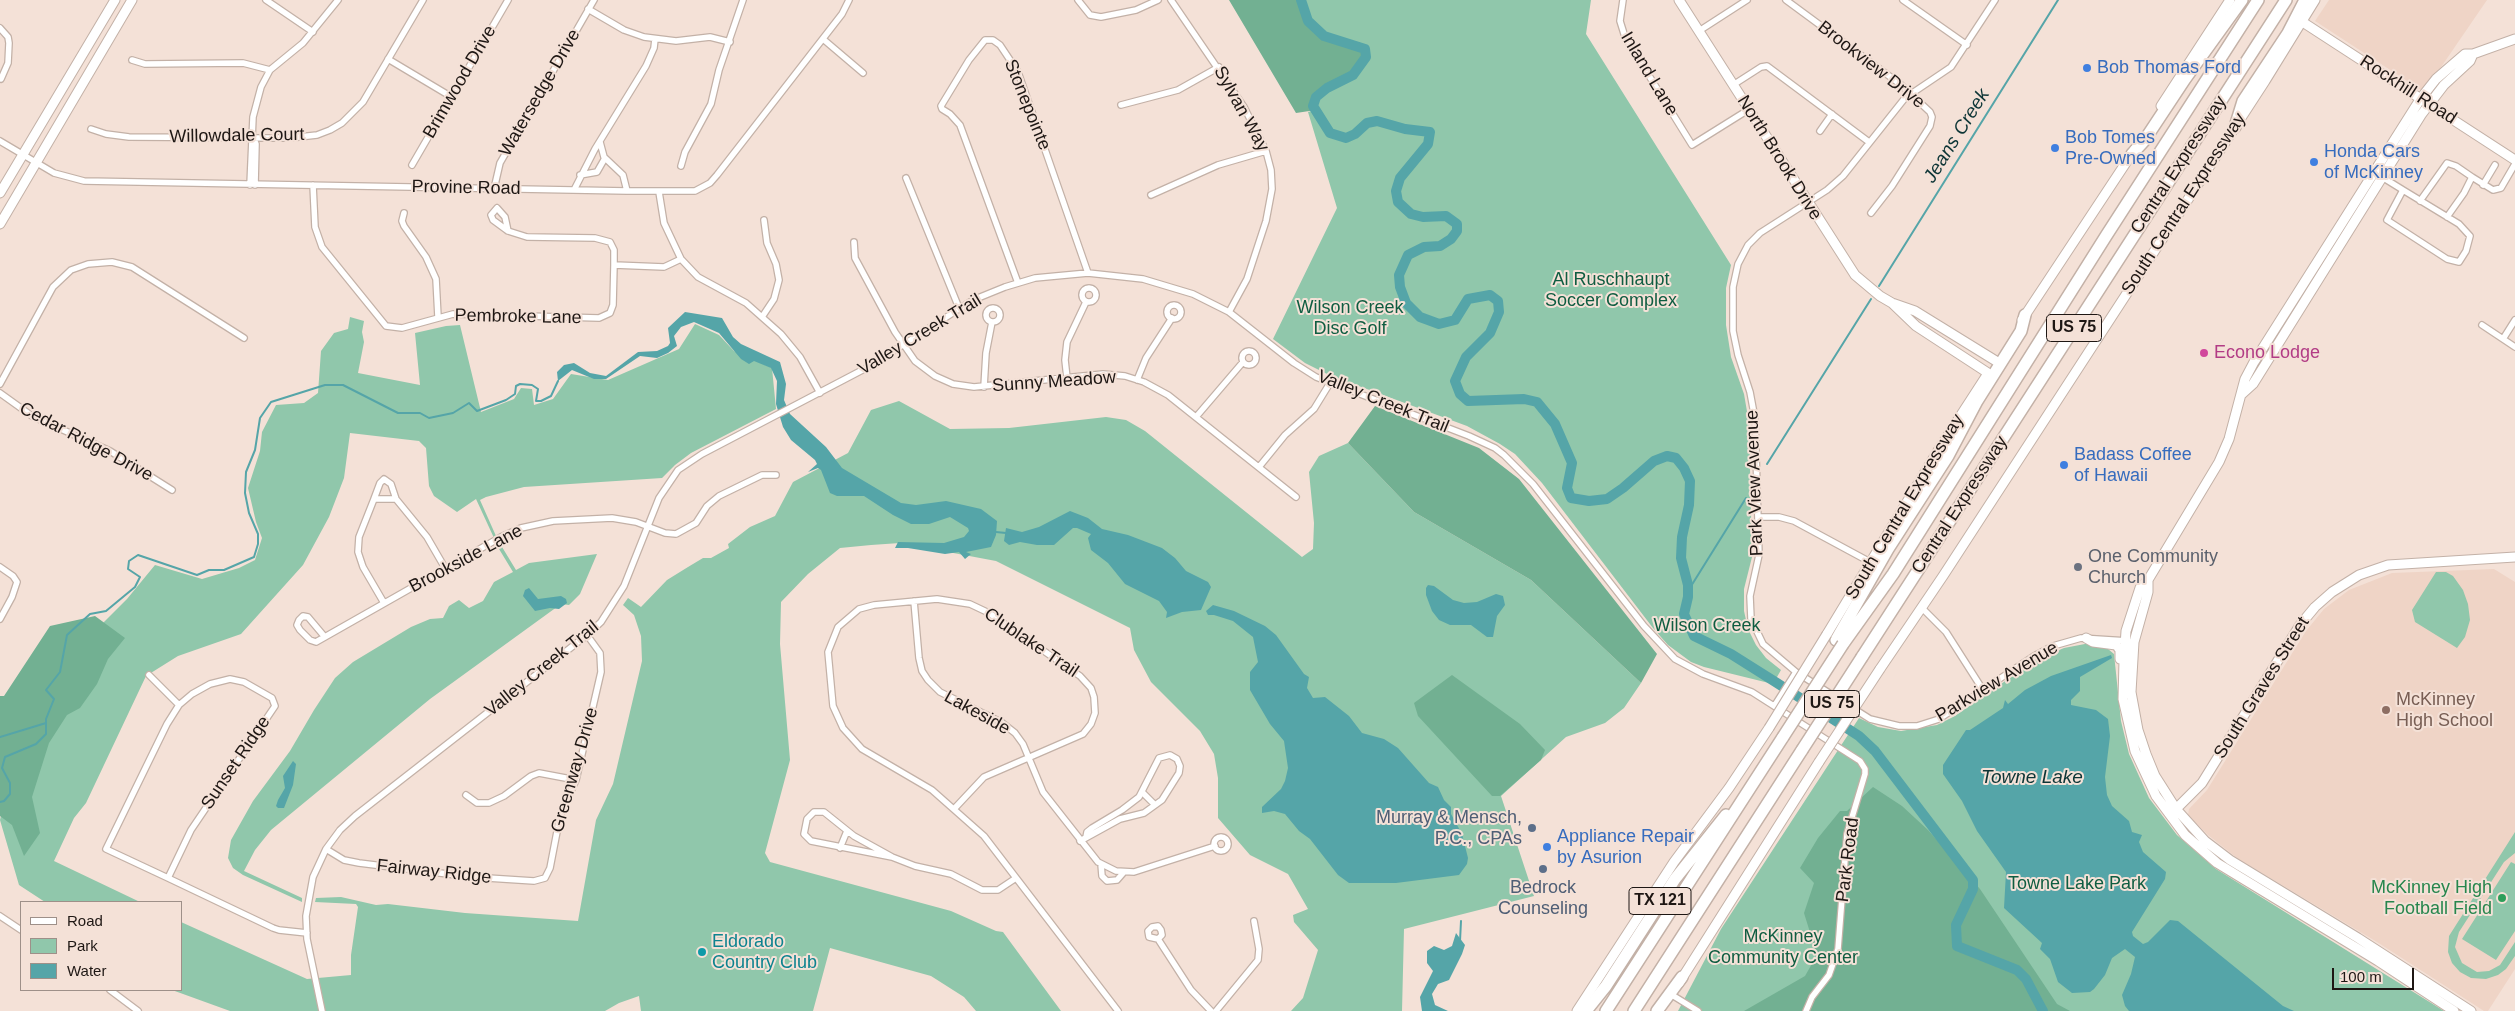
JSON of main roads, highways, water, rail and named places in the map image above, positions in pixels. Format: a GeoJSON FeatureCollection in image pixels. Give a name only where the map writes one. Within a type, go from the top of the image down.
{"type":"FeatureCollection","features":[{"type":"Feature","properties":{"kind":"highway"},"geometry":{"type":"LineString","coordinates":[[2132,154],[2144,140],[2242,0]]}},
{"type":"Feature","properties":{"kind":"highway","name":"Central Expressway"},"geometry":{"type":"LineString","coordinates":[[1606,1011],[1810,694],[1836,640],[1893,574],[2258,0]]}},
{"type":"Feature","properties":{"kind":"highway","name":"Central Expressway"},"geometry":{"type":"LineString","coordinates":[[1634,1011],[2286,0]]}},
{"type":"Feature","properties":{"kind":"highway","name":"TX 121"},"geometry":{"type":"LineString","coordinates":[[2235,127],[2243,101],[2288,32],[2305,0]]}},
{"type":"Feature","properties":{"kind":"highway"},"geometry":{"type":"LineString","coordinates":[[1836,640],[1888,550],[1948,456],[1977,401],[2021,332],[2025,315]]}},
{"type":"Feature","properties":{"kind":"highway","name":"TX 121"},"geometry":{"type":"LineString","coordinates":[[1586,1011],[1606,986],[1685,865],[1722,819],[1743,798]]}},
{"type":"Feature","properties":{"kind":"highway"},"geometry":{"type":"LineString","coordinates":[[1657,1011],[1682,977]]}},
{"type":"Feature","properties":{"kind":"main road"},"geometry":{"type":"LineString","coordinates":[[0,193],[116,0]]}},
{"type":"Feature","properties":{"kind":"main road"},"geometry":{"type":"LineString","coordinates":[[0,224],[132,0]]}},
{"type":"Feature","properties":{"kind":"main road","name":"North Brook Drive"},"geometry":{"type":"LineString","coordinates":[[1679,0],[1855,274],[1870,290],[1892,303],[1915,311],[1996,361]]}},
{"type":"Feature","properties":{"kind":"main road","name":"South Central Expressway"},"geometry":{"type":"LineString","coordinates":[[1577,1011],[1669,870],[1729,788],[1769,728],[1836,640],[1870,562],[2025,315],[2132,154],[2230,0]]}},
{"type":"Feature","properties":{"kind":"main road","name":"South Central Expressway"},"geometry":{"type":"LineString","coordinates":[[1662,1011],[1819,762],[1922,608],[2235,127],[2315,0]]}},
{"type":"Feature","properties":{"kind":"main road","name":"Rockhill Road"},"geometry":{"type":"LineString","coordinates":[[2301,21],[2515,160]]}},
{"type":"Feature","properties":{"kind":"main road"},"geometry":{"type":"LineString","coordinates":[[2454,1011],[2208,856],[2172,812],[2138,730],[2131,682],[2130,641],[2126,632],[2140,588],[2148,580],[2219,462],[2242,394],[2245,379],[2254,362],[2425,101],[2470,60],[2473,54],[2515,39]]}},
{"type":"Feature","properties":{"kind":"main road"},"geometry":{"type":"LineString","coordinates":[[2242,394],[2253,384],[2382,177],[2425,101]]}},
{"type":"Feature","properties":{"kind":"main road","name":"North Brook Drive"},"geometry":{"type":"LineString","coordinates":[[1892,303],[1907,319],[1988,373]]}},
{"type":"Feature","properties":{"kind":"main road"},"geometry":{"type":"LineString","coordinates":[[1938,340],[1945,328]]}},
{"type":"Feature","properties":{"kind":"main road","name":"South Graves Street"},"geometry":{"type":"LineString","coordinates":[[2172,812],[2193,794],[2206,778],[2300,625],[2315,607],[2332,592],[2364,572],[2393,564],[2515,557]]}},
{"type":"Feature","properties":{"kind":"main road"},"geometry":{"type":"LineString","coordinates":[[2086,638],[2093,642],[2110,643],[2119,648],[2121,699],[2140,766],[2156,796],[2172,812],[2212,847],[2471,1011]]}},
{"type":"Feature","properties":{"kind":"main road"},"geometry":{"type":"LineString","coordinates":[[2124,712],[2123,676],[2130,641]]}},
{"type":"Feature","properties":{"kind":"main road"},"geometry":{"type":"LineString","coordinates":[[2208,856],[2220,859],[2250,878],[2257,876]]}},
{"type":"Feature","properties":{"kind":"water"},"geometry":{"type":"Polygon","coordinates":[[[685,312],[722,318],[733,337],[741,344],[780,362],[786,384],[784,400],[790,414],[826,447],[842,468],[901,503],[916,505],[946,501],[981,509],[997,521],[996,535],[991,547],[966,552],[971,554],[965,559],[959,552],[945,554],[908,548],[895,548],[898,542],[944,543],[964,537],[969,531],[968,528],[950,517],[929,524],[911,524],[864,496],[837,496],[830,493],[821,470],[818,468],[808,472],[817,464],[815,460],[791,440],[783,427],[776,404],[777,381],[771,368],[754,361],[749,364],[741,359],[719,333],[694,322],[681,327],[674,336],[677,346],[657,358],[640,356],[606,379],[594,379],[572,370],[558,381],[557,372],[564,365],[574,363],[590,373],[606,376],[638,352],[657,351],[668,346],[670,343],[668,328],[685,312]]]}},
{"type":"Feature","properties":{"kind":"water"},"geometry":{"type":"Polygon","coordinates":[[[1070,511],[1088,518],[1102,529],[1128,535],[1162,548],[1175,558],[1186,571],[1208,582],[1211,587],[1201,610],[1182,612],[1166,618],[1167,612],[1159,601],[1125,584],[1108,563],[1091,550],[1088,538],[1091,534],[1077,528],[1073,528],[1054,545],[1020,542],[1009,545],[1004,541],[1006,528],[1022,532],[1039,527],[1070,511]]]}},
{"type":"Feature","properties":{"kind":"water"},"geometry":{"type":"Polygon","coordinates":[[[1428,585],[1434,586],[1453,600],[1464,603],[1477,602],[1496,594],[1503,596],[1505,605],[1497,616],[1493,637],[1487,637],[1471,625],[1450,625],[1439,620],[1432,611],[1426,595],[1428,585]]]}},
{"type":"Feature","properties":{"kind":"water"},"geometry":{"type":"Polygon","coordinates":[[[529,588],[538,599],[561,596],[566,599],[567,603],[559,609],[550,608],[535,611],[523,596],[525,590],[529,588]]]}},
{"type":"Feature","properties":{"kind":"water"},"geometry":{"type":"Polygon","coordinates":[[[1213,605],[1234,611],[1265,626],[1276,635],[1304,674],[1309,677],[1307,688],[1313,698],[1325,697],[1349,716],[1362,733],[1384,739],[1398,748],[1429,783],[1438,787],[1444,800],[1451,807],[1451,814],[1462,834],[1468,858],[1467,864],[1459,875],[1396,883],[1349,883],[1338,875],[1310,839],[1299,831],[1285,814],[1274,811],[1262,813],[1262,807],[1281,789],[1285,781],[1288,768],[1284,741],[1270,724],[1250,690],[1250,672],[1258,662],[1253,637],[1233,621],[1208,615],[1206,611],[1213,605]]]}},
{"type":"Feature","properties":{"kind":"water","name":"Towne Lake"},"geometry":{"type":"Polygon","coordinates":[[[2111,655],[2112,658],[2080,677],[2080,691],[2071,700],[2071,705],[2096,710],[2108,719],[2110,736],[2105,777],[2107,795],[2112,806],[2129,821],[2132,832],[2142,835],[2139,842],[2143,852],[2166,872],[2165,879],[2132,932],[2133,936],[2143,944],[2148,942],[2170,920],[2178,921],[2283,1006],[2294,1011],[2129,1011],[2125,1006],[2122,995],[2131,974],[2135,957],[2125,949],[2112,958],[2105,975],[2094,989],[2090,992],[2072,993],[2058,982],[2050,959],[2040,949],[2042,943],[2004,908],[2006,872],[1977,831],[1962,801],[1943,774],[1943,765],[1966,730],[1970,730],[2003,708],[2005,700],[2008,704],[2025,690],[2051,676],[2111,655]]]}},
{"type":"Feature","properties":{"kind":"water"},"geometry":{"type":"Polygon","coordinates":[[[293,761],[296,764],[293,785],[284,808],[278,808],[276,806],[278,800],[285,788],[283,776],[293,761]]]}},
{"type":"Feature","properties":{"kind":"water"},"geometry":{"type":"Polygon","coordinates":[[[1456,933],[1465,945],[1462,954],[1449,980],[1438,984],[1432,994],[1435,1005],[1448,1011],[1422,1011],[1420,997],[1433,971],[1427,963],[1427,951],[1434,946],[1444,950],[1452,946],[1456,933]]]}},
{"type":"Feature","properties":{"kind":"waterway","name":"Wilson Creek"},"geometry":{"type":"LineString","coordinates":[[1301,0],[1308,21],[1324,36],[1365,49],[1366,57],[1353,75],[1327,88],[1316,97],[1313,106],[1330,133],[1346,138],[1355,134],[1367,123],[1377,121],[1405,129],[1430,132],[1428,144],[1400,178],[1396,191],[1398,202],[1411,214],[1423,217],[1446,216],[1457,224],[1457,231],[1451,239],[1440,246],[1424,247],[1408,255],[1399,275],[1400,287],[1406,303],[1420,317],[1439,324],[1455,320],[1468,299],[1490,295],[1498,301],[1499,312],[1490,333],[1466,357],[1455,381],[1460,394],[1468,401],[1524,399],[1537,402],[1555,424],[1572,463],[1567,488],[1571,498],[1589,501],[1607,499],[1623,488],[1654,461],[1667,456],[1676,458],[1684,468],[1690,481],[1689,505],[1682,537],[1681,558],[1688,585],[1688,597],[1684,614],[1694,636],[1731,654],[1777,683],[1859,736],[1875,751],[1973,880],[1973,889],[1956,925],[1957,946],[2017,970],[2026,979],[2043,1011]]}},
{"type":"Feature","properties":{"kind":"waterway","name":"Jeans Creek"},"geometry":{"type":"LineString","coordinates":[[1879,286],[2058,0]]}},
{"type":"Feature","properties":{"kind":"waterway","name":"Jeans Creek"},"geometry":{"type":"LineString","coordinates":[[1767,464],[1871,299]]}},
{"type":"Feature","properties":{"kind":"waterway"},"geometry":{"type":"LineString","coordinates":[[0,802],[4,801],[10,794],[10,783],[2,768],[5,757],[36,744],[46,734],[46,719],[54,699],[46,690],[60,672],[67,635],[90,614],[106,611],[135,587],[140,577],[128,569],[129,561],[138,555],[197,575],[209,570],[224,570],[254,557],[258,544],[258,534],[249,513],[245,493],[246,472],[255,450],[260,418],[271,402],[325,385],[343,385],[398,413],[420,413],[429,418],[453,413],[469,403],[477,411],[506,400],[515,394],[516,386],[520,384],[532,385],[538,389],[536,401],[541,401],[551,396],[558,381]]}},
{"type":"Feature","properties":{"kind":"waterway","name":"Jeans Creek"},"geometry":{"type":"LineString","coordinates":[[1688,591],[1746,498]]}},
{"type":"Feature","properties":{"kind":"waterway"},"geometry":{"type":"LineString","coordinates":[[996,532],[1006,533]]}},
{"type":"Feature","properties":{"kind":"waterway"},"geometry":{"type":"LineString","coordinates":[[0,737],[46,723]]}},
{"type":"Feature","properties":{"kind":"waterway"},"geometry":{"type":"LineString","coordinates":[[1460,941],[1461,921]]}},
{"type":"Feature","properties":{"kind":"place","name":"Bob Thomas Ford"},"geometry":{"type":"Point","coordinates":[2087,68]}},
{"type":"Feature","properties":{"kind":"place","name":"Bob Tomes Pre-Owned"},"geometry":{"type":"Point","coordinates":[2055,148]}},
{"type":"Feature","properties":{"kind":"place","name":"Honda Cars of McKinney"},"geometry":{"type":"Point","coordinates":[2314,162]}},
{"type":"Feature","properties":{"kind":"place","name":"Econo Lodge"},"geometry":{"type":"Point","coordinates":[2204,353]}},
{"type":"Feature","properties":{"kind":"place","name":"Badass Coffee of Hawaii"},"geometry":{"type":"Point","coordinates":[2064,465]}},
{"type":"Feature","properties":{"kind":"place","name":"One Community Church"},"geometry":{"type":"Point","coordinates":[2078,567]}},
{"type":"Feature","properties":{"kind":"place","name":"McKinney High School"},"geometry":{"type":"Point","coordinates":[2386,710]}},
{"type":"Feature","properties":{"kind":"place","name":"Murray & Mensch, P.C., CPAs"},"geometry":{"type":"Point","coordinates":[1532,828]}},
{"type":"Feature","properties":{"kind":"place","name":"Appliance Repair by Asurion"},"geometry":{"type":"Point","coordinates":[1547,847]}},
{"type":"Feature","properties":{"kind":"place","name":"Bedrock Counseling"},"geometry":{"type":"Point","coordinates":[1543,869]}},
{"type":"Feature","properties":{"kind":"place","name":"McKinney High Football Field"},"geometry":{"type":"Point","coordinates":[2502,898]}},
{"type":"Feature","properties":{"kind":"place","name":"Eldorado Country Club"},"geometry":{"type":"Point","coordinates":[702,952]}},
{"type":"Feature","properties":{"kind":"park label","name":"Al Ruschhaupt Soccer Complex"},"geometry":{"type":"Point","coordinates":[1611,290]}},
{"type":"Feature","properties":{"kind":"park label","name":"Wilson Creek Disc Golf"},"geometry":{"type":"Point","coordinates":[1350,318]}},
{"type":"Feature","properties":{"kind":"park label","name":"Towne Lake Park"},"geometry":{"type":"Point","coordinates":[2077,884]}},
{"type":"Feature","properties":{"kind":"park label","name":"McKinney Community Center"},"geometry":{"type":"Point","coordinates":[1783,948]}}]}
